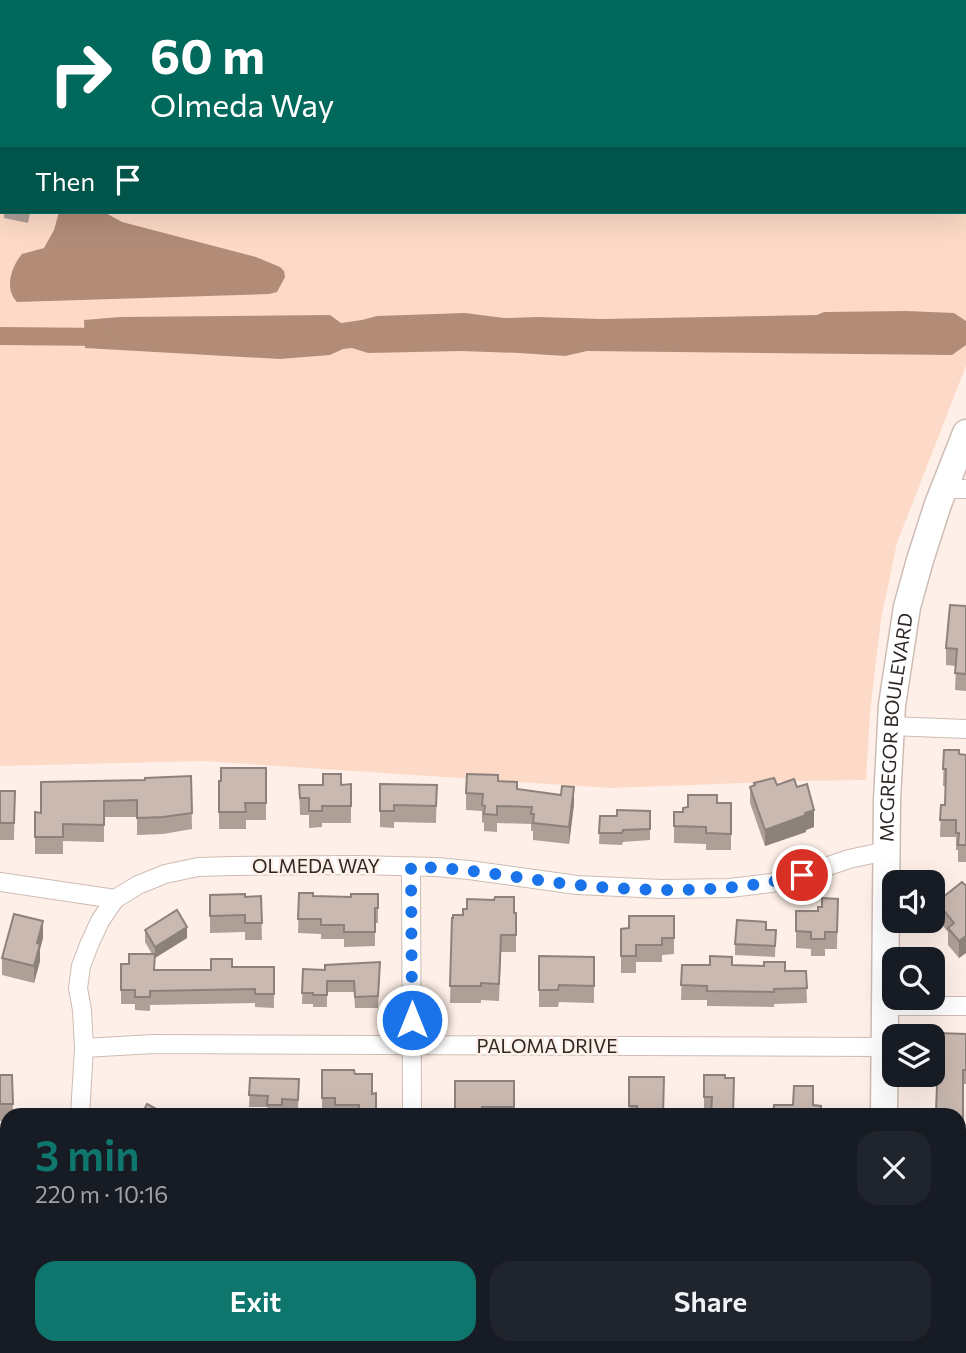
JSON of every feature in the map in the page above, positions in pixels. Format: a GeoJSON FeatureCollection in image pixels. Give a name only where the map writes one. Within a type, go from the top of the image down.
{"type":"FeatureCollection","features":[{"type":"Feature","properties":{"kind":"main road","name":"MCGREGOR BOULEVARD"},"geometry":{"type":"LineString","coordinates":[[886,947],[890,726],[907,607],[920,560],[955,489],[966,433]]}},
{"type":"Feature","properties":{"kind":"main road","name":"MCGREGOR BOULEVARD"},"geometry":{"type":"LineString","coordinates":[[884,1087],[884,1108]]}},
{"type":"Feature","properties":{"kind":"street"},"geometry":{"type":"LineString","coordinates":[[890,726],[966,729]]}},
{"type":"Feature","properties":{"kind":"street","name":"OLMEDA WAY"},"geometry":{"type":"LineString","coordinates":[[115,899],[138,885],[165,874],[198,867],[411,867],[469,870],[577,885],[662,890],[730,888],[771,883],[849,859],[886,851]]}},
{"type":"Feature","properties":{"kind":"street"},"geometry":{"type":"LineString","coordinates":[[411,867],[412,1108]]}},
{"type":"Feature","properties":{"kind":"street"},"geometry":{"type":"LineString","coordinates":[[0,882],[115,899],[100,921],[81,966],[79,988],[84,1048],[80,1108]]}},
{"type":"Feature","properties":{"kind":"street"},"geometry":{"type":"LineString","coordinates":[[945,1006],[966,1006]]}},
{"type":"Feature","properties":{"kind":"street","name":"PALOMA DRIVE"},"geometry":{"type":"LineString","coordinates":[[84,1048],[154,1044],[882,1047]]}},
{"type":"Feature","properties":{"kind":"shaded area"},"geometry":{"type":"Polygon","coordinates":[[[0,214],[966,214],[966,366],[897,543],[881,619],[870,712],[866,780],[611,788],[203,761],[0,766],[0,214]]]}},
{"type":"Feature","properties":{"kind":"shaded area"},"geometry":{"type":"Polygon","coordinates":[[[58,214],[108,214],[122,222],[256,257],[280,267],[285,277],[277,292],[269,294],[17,302],[10,285],[15,265],[22,254],[44,248],[54,230],[58,214]]]}},
{"type":"Feature","properties":{"kind":"shaded area"},"geometry":{"type":"Polygon","coordinates":[[[906,311],[954,313],[966,321],[966,345],[952,355],[587,351],[565,356],[461,351],[368,353],[352,348],[330,355],[280,359],[85,348],[84,320],[120,317],[330,315],[341,323],[377,316],[465,313],[504,318],[602,319],[906,311]]]}},
{"type":"Feature","properties":{"kind":"building"},"geometry":{"type":"Polygon","coordinates":[[[950,605],[966,606],[966,674],[955,673],[957,649],[946,648],[950,605]]]}},
{"type":"Feature","properties":{"kind":"building"},"geometry":{"type":"Polygon","coordinates":[[[944,750],[959,750],[959,754],[966,755],[966,845],[958,845],[956,820],[940,820],[941,805],[945,805],[944,750]]]}},
{"type":"Feature","properties":{"kind":"building"},"geometry":{"type":"Polygon","coordinates":[[[221,768],[266,768],[266,803],[245,803],[246,812],[219,812],[221,768]]]}},
{"type":"Feature","properties":{"kind":"building"},"geometry":{"type":"Polygon","coordinates":[[[323,774],[341,774],[341,785],[351,784],[351,806],[322,806],[322,811],[309,811],[309,798],[300,798],[299,785],[323,785],[323,774]]]}},
{"type":"Feature","properties":{"kind":"building"},"geometry":{"type":"Polygon","coordinates":[[[467,774],[498,775],[498,781],[517,782],[517,789],[561,795],[562,786],[574,787],[569,827],[533,823],[532,807],[497,806],[497,815],[484,814],[483,794],[466,793],[467,774]]]}},
{"type":"Feature","properties":{"kind":"building"},"geometry":{"type":"Polygon","coordinates":[[[191,776],[192,813],[137,818],[137,800],[104,801],[104,825],[63,824],[63,837],[35,837],[35,812],[41,813],[41,782],[145,780],[191,776]]]}},
{"type":"Feature","properties":{"kind":"building"},"geometry":{"type":"Polygon","coordinates":[[[774,778],[777,785],[794,779],[797,787],[807,784],[814,810],[765,830],[750,787],[755,785],[754,783],[774,778]]]}},
{"type":"Feature","properties":{"kind":"building"},"geometry":{"type":"Polygon","coordinates":[[[380,784],[437,785],[436,806],[394,805],[394,811],[380,811],[380,784]]]}},
{"type":"Feature","properties":{"kind":"building"},"geometry":{"type":"Polygon","coordinates":[[[0,791],[15,791],[14,823],[0,823],[0,791]]]}},
{"type":"Feature","properties":{"kind":"building"},"geometry":{"type":"Polygon","coordinates":[[[688,795],[717,795],[717,803],[731,803],[731,834],[706,833],[706,827],[674,826],[674,812],[683,812],[683,808],[688,807],[688,795]]]}},
{"type":"Feature","properties":{"kind":"building"},"geometry":{"type":"Polygon","coordinates":[[[617,810],[650,811],[650,829],[599,833],[600,816],[617,816],[617,810]]]}},
{"type":"Feature","properties":{"kind":"building"},"geometry":{"type":"Polygon","coordinates":[[[962,882],[966,886],[966,936],[959,941],[948,928],[954,923],[945,912],[945,896],[962,882]]]}},
{"type":"Feature","properties":{"kind":"building"},"geometry":{"type":"Polygon","coordinates":[[[299,893],[351,897],[351,894],[378,894],[375,932],[344,932],[344,925],[321,925],[321,919],[298,919],[299,893]]]}},
{"type":"Feature","properties":{"kind":"building"},"geometry":{"type":"Polygon","coordinates":[[[245,894],[245,897],[261,896],[262,923],[245,923],[245,915],[210,916],[210,895],[245,894]]]}},
{"type":"Feature","properties":{"kind":"building"},"geometry":{"type":"Polygon","coordinates":[[[495,897],[514,897],[516,913],[516,935],[501,935],[499,984],[450,986],[453,915],[463,915],[463,909],[467,909],[467,899],[494,900],[495,897]]]}},
{"type":"Feature","properties":{"kind":"building"},"geometry":{"type":"Polygon","coordinates":[[[822,898],[838,899],[837,932],[825,932],[825,939],[811,939],[811,932],[796,931],[796,911],[818,911],[818,907],[822,907],[822,898]]]}},
{"type":"Feature","properties":{"kind":"building"},"geometry":{"type":"Polygon","coordinates":[[[177,910],[187,927],[155,947],[145,930],[177,910]]]}},
{"type":"Feature","properties":{"kind":"building"},"geometry":{"type":"Polygon","coordinates":[[[14,914],[43,921],[34,966],[2,958],[14,914]]]}},
{"type":"Feature","properties":{"kind":"building"},"geometry":{"type":"Polygon","coordinates":[[[629,916],[674,916],[674,938],[662,938],[662,945],[636,945],[636,956],[621,956],[621,929],[629,928],[629,916]]]}},
{"type":"Feature","properties":{"kind":"building"},"geometry":{"type":"Polygon","coordinates":[[[737,920],[766,922],[766,930],[776,930],[775,946],[735,944],[737,920]]]}},
{"type":"Feature","properties":{"kind":"building"},"geometry":{"type":"Polygon","coordinates":[[[129,954],[155,954],[154,970],[211,970],[211,959],[232,959],[232,967],[274,967],[274,994],[255,994],[255,989],[150,991],[150,997],[135,997],[135,990],[121,990],[121,964],[129,964],[129,954]]]}},
{"type":"Feature","properties":{"kind":"building"},"geometry":{"type":"Polygon","coordinates":[[[539,956],[594,957],[594,986],[559,985],[558,990],[539,990],[539,956]]]}},
{"type":"Feature","properties":{"kind":"building"},"geometry":{"type":"Polygon","coordinates":[[[710,956],[732,957],[732,965],[764,966],[764,962],[785,962],[785,971],[806,971],[807,988],[774,989],[774,992],[707,991],[707,986],[681,985],[682,965],[710,965],[710,956]]]}},
{"type":"Feature","properties":{"kind":"building"},"geometry":{"type":"Polygon","coordinates":[[[380,962],[378,996],[355,997],[354,981],[327,981],[327,995],[302,993],[303,969],[325,970],[325,965],[380,962]]]}},
{"type":"Feature","properties":{"kind":"building"},"geometry":{"type":"Polygon","coordinates":[[[945,1033],[966,1034],[963,1108],[936,1108],[937,1087],[945,1087],[945,1033]]]}},
{"type":"Feature","properties":{"kind":"building"},"geometry":{"type":"Polygon","coordinates":[[[322,1070],[354,1070],[355,1074],[372,1074],[372,1094],[376,1093],[376,1108],[335,1105],[335,1098],[322,1098],[322,1070]]]}},
{"type":"Feature","properties":{"kind":"building"},"geometry":{"type":"Polygon","coordinates":[[[0,1075],[12,1075],[13,1104],[0,1104],[0,1075]]]}},
{"type":"Feature","properties":{"kind":"building"},"geometry":{"type":"Polygon","coordinates":[[[704,1075],[734,1078],[733,1108],[711,1108],[712,1097],[704,1097],[704,1075]]]}},
{"type":"Feature","properties":{"kind":"building"},"geometry":{"type":"Polygon","coordinates":[[[629,1077],[664,1077],[663,1108],[629,1106],[629,1077]]]}},
{"type":"Feature","properties":{"kind":"building"},"geometry":{"type":"Polygon","coordinates":[[[250,1078],[299,1079],[298,1100],[282,1099],[282,1105],[267,1105],[268,1096],[249,1095],[250,1078]]]}},
{"type":"Feature","properties":{"kind":"building"},"geometry":{"type":"Polygon","coordinates":[[[455,1081],[514,1081],[514,1107],[455,1108],[455,1081]]]}},
{"type":"Feature","properties":{"kind":"building"},"geometry":{"type":"Polygon","coordinates":[[[794,1086],[813,1086],[813,1105],[821,1108],[774,1108],[774,1105],[793,1105],[794,1086]]]}},
{"type":"Feature","properties":{"kind":"waterway"},"geometry":{"type":"LineString","coordinates":[[0,336],[108,337]]}},
{"type":"Feature","properties":{"kind":"route"},"geometry":{"type":"LineString","coordinates":[[412,1020],[411,867],[469,870],[577,885],[662,890],[750,886],[802,875]]}}]}
